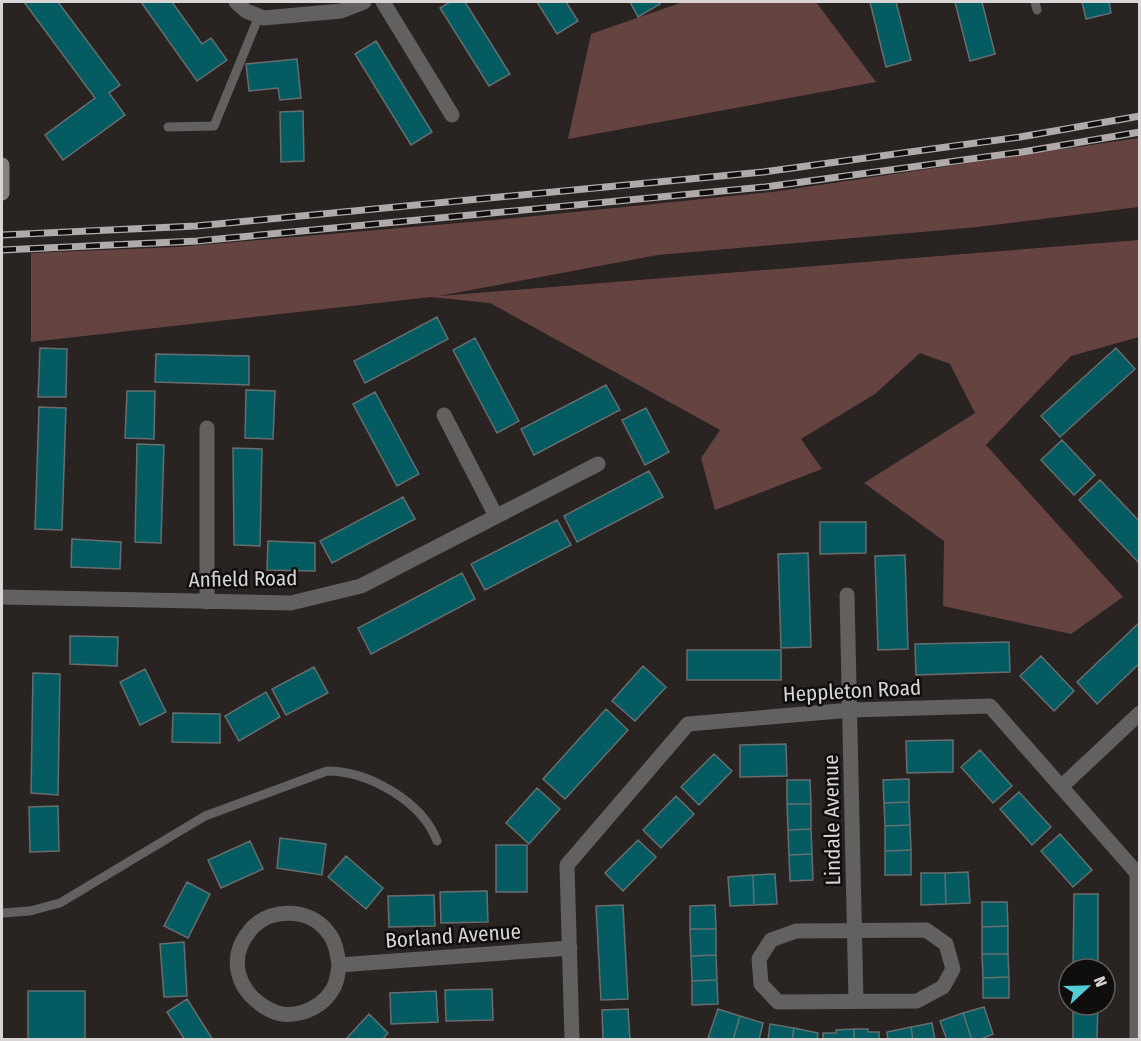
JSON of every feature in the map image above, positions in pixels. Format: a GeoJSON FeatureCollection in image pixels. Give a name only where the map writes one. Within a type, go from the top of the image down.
{"type":"FeatureCollection","features":[{"type":"Feature","properties":{"kind":"street"},"geometry":{"type":"LineString","coordinates":[[236,2],[246,11],[264,18],[341,11],[364,2]]}},
{"type":"Feature","properties":{"kind":"street"},"geometry":{"type":"LineString","coordinates":[[383,2],[452,115]]}},
{"type":"Feature","properties":{"kind":"street"},"geometry":{"type":"LineString","coordinates":[[2,165],[2,193]]}},
{"type":"Feature","properties":{"kind":"street"},"geometry":{"type":"LineString","coordinates":[[444,415],[496,516]]}},
{"type":"Feature","properties":{"kind":"street"},"geometry":{"type":"LineString","coordinates":[[207,428],[207,602]]}},
{"type":"Feature","properties":{"kind":"street","name":"Anfield Road"},"geometry":{"type":"LineString","coordinates":[[2,597],[291,603],[361,586],[598,464]]}},
{"type":"Feature","properties":{"kind":"street","name":"Lindale Avenue"},"geometry":{"type":"LineString","coordinates":[[847,595],[856,1001]]}},
{"type":"Feature","properties":{"kind":"street","name":"Heppleton Road"},"geometry":{"type":"LineString","coordinates":[[572,1040],[567,866],[688,723],[851,710],[990,706],[1137,873],[1137,1040]]}},
{"type":"Feature","properties":{"kind":"street"},"geometry":{"type":"LineString","coordinates":[[1061,787],[1140,713]]}},
{"type":"Feature","properties":{"kind":"street"},"geometry":{"type":"LineString","coordinates":[[293,913],[315,920],[327,930],[336,947],[339,965],[336,983],[331,992],[317,1006],[296,1014],[275,1013],[256,1003],[245,991],[237,965],[240,946],[254,926],[276,915],[293,913]]}},
{"type":"Feature","properties":{"kind":"street"},"geometry":{"type":"LineString","coordinates":[[926,930],[946,944],[953,969],[943,987],[917,1000],[856,1001],[777,1002],[761,984],[759,959],[771,940],[796,931],[926,930]]}},
{"type":"Feature","properties":{"kind":"street","name":"Borland Avenue"},"geometry":{"type":"LineString","coordinates":[[339,965],[570,948]]}},
{"type":"Feature","properties":{"kind":"lane"},"geometry":{"type":"LineString","coordinates":[[168,127],[214,126],[259,16]]}},
{"type":"Feature","properties":{"kind":"lane"},"geometry":{"type":"LineString","coordinates":[[2,913],[30,911],[60,903],[205,816],[327,771],[344,771],[372,780],[394,792],[428,822],[437,842]]}},
{"type":"Feature","properties":{"kind":"shaded area"},"geometry":{"type":"Polygon","coordinates":[[[683,2],[816,2],[876,82],[568,139],[591,34],[683,2]]]}},
{"type":"Feature","properties":{"kind":"shaded area"},"geometry":{"type":"Polygon","coordinates":[[[1139,138],[1139,207],[978,227],[658,255],[439,296],[1139,240],[1139,337],[1071,356],[986,445],[1123,597],[1071,634],[943,606],[944,541],[864,483],[975,413],[950,364],[920,353],[875,394],[801,439],[822,469],[715,510],[701,458],[720,430],[490,303],[431,297],[31,342],[31,253],[177,247],[505,219],[772,192],[1139,138]]]}},
{"type":"Feature","properties":{"kind":"building"},"geometry":{"type":"Polygon","coordinates":[[[24,2],[58,2],[120,85],[109,93],[125,115],[63,160],[45,135],[95,98],[24,2]]]}},
{"type":"Feature","properties":{"kind":"building"},"geometry":{"type":"Polygon","coordinates":[[[141,2],[172,2],[202,44],[211,38],[227,60],[197,81],[141,2]]]}},
{"type":"Feature","properties":{"kind":"building"},"geometry":{"type":"Polygon","coordinates":[[[450,2],[465,2],[510,74],[489,86],[440,8],[450,2]]]}},
{"type":"Feature","properties":{"kind":"building"},"geometry":{"type":"Polygon","coordinates":[[[537,2],[566,2],[578,21],[557,34],[537,2]]]}},
{"type":"Feature","properties":{"kind":"building"},"geometry":{"type":"Polygon","coordinates":[[[630,2],[659,2],[660,4],[638,17],[630,2]]]}},
{"type":"Feature","properties":{"kind":"building"},"geometry":{"type":"Polygon","coordinates":[[[870,2],[896,2],[911,60],[886,67],[870,2]]]}},
{"type":"Feature","properties":{"kind":"building"},"geometry":{"type":"Polygon","coordinates":[[[955,2],[982,2],[995,54],[970,61],[955,2]]]}},
{"type":"Feature","properties":{"kind":"building"},"geometry":{"type":"Polygon","coordinates":[[[1082,2],[1109,2],[1111,13],[1086,19],[1082,2]]]}},
{"type":"Feature","properties":{"kind":"building"},"geometry":{"type":"Polygon","coordinates":[[[376,41],[432,132],[411,145],[355,54],[376,41]]]}},
{"type":"Feature","properties":{"kind":"building"},"geometry":{"type":"Polygon","coordinates":[[[297,59],[301,98],[280,100],[278,88],[249,91],[246,64],[297,59]]]}},
{"type":"Feature","properties":{"kind":"building"},"geometry":{"type":"Polygon","coordinates":[[[303,111],[304,161],[281,162],[280,112],[303,111]]]}},
{"type":"Feature","properties":{"kind":"building"},"geometry":{"type":"Polygon","coordinates":[[[437,317],[448,339],[365,383],[354,361],[437,317]]]}},
{"type":"Feature","properties":{"kind":"building"},"geometry":{"type":"Polygon","coordinates":[[[475,338],[519,421],[497,433],[453,350],[475,338]]]}},
{"type":"Feature","properties":{"kind":"building"},"geometry":{"type":"Polygon","coordinates":[[[40,348],[67,349],[66,397],[38,397],[40,348]]]}},
{"type":"Feature","properties":{"kind":"building"},"geometry":{"type":"Polygon","coordinates":[[[1116,348],[1135,369],[1060,437],[1041,416],[1116,348]]]}},
{"type":"Feature","properties":{"kind":"building"},"geometry":{"type":"Polygon","coordinates":[[[156,354],[249,356],[249,385],[155,382],[156,354]]]}},
{"type":"Feature","properties":{"kind":"building"},"geometry":{"type":"Polygon","coordinates":[[[606,385],[620,410],[534,455],[521,429],[606,385]]]}},
{"type":"Feature","properties":{"kind":"building"},"geometry":{"type":"Polygon","coordinates":[[[246,390],[275,391],[273,439],[245,438],[246,390]]]}},
{"type":"Feature","properties":{"kind":"building"},"geometry":{"type":"Polygon","coordinates":[[[127,391],[155,391],[154,439],[125,438],[127,391]]]}},
{"type":"Feature","properties":{"kind":"building"},"geometry":{"type":"Polygon","coordinates":[[[375,392],[419,474],[397,486],[353,404],[375,392]]]}},
{"type":"Feature","properties":{"kind":"building"},"geometry":{"type":"Polygon","coordinates":[[[39,407],[66,408],[62,530],[35,529],[39,407]]]}},
{"type":"Feature","properties":{"kind":"building"},"geometry":{"type":"Polygon","coordinates":[[[646,408],[669,452],[645,465],[622,420],[646,408]]]}},
{"type":"Feature","properties":{"kind":"building"},"geometry":{"type":"Polygon","coordinates":[[[1062,440],[1095,475],[1074,495],[1041,460],[1062,440]]]}},
{"type":"Feature","properties":{"kind":"building"},"geometry":{"type":"Polygon","coordinates":[[[137,444],[164,445],[161,543],[135,542],[137,444]]]}},
{"type":"Feature","properties":{"kind":"building"},"geometry":{"type":"Polygon","coordinates":[[[233,448],[262,449],[260,546],[234,545],[233,448]]]}},
{"type":"Feature","properties":{"kind":"building"},"geometry":{"type":"Polygon","coordinates":[[[649,471],[663,497],[577,542],[564,516],[649,471]]]}},
{"type":"Feature","properties":{"kind":"building"},"geometry":{"type":"Polygon","coordinates":[[[1100,480],[1140,522],[1140,564],[1079,500],[1100,480]]]}},
{"type":"Feature","properties":{"kind":"building"},"geometry":{"type":"Polygon","coordinates":[[[403,497],[415,519],[332,563],[320,541],[403,497]]]}},
{"type":"Feature","properties":{"kind":"building"},"geometry":{"type":"Polygon","coordinates":[[[557,520],[571,545],[485,590],[471,564],[557,520]]]}},
{"type":"Feature","properties":{"kind":"building"},"geometry":{"type":"Polygon","coordinates":[[[820,522],[866,522],[866,553],[820,554],[820,522]]]}},
{"type":"Feature","properties":{"kind":"building"},"geometry":{"type":"Polygon","coordinates":[[[72,539],[121,542],[120,569],[71,567],[72,539]]]}},
{"type":"Feature","properties":{"kind":"building"},"geometry":{"type":"Polygon","coordinates":[[[268,541],[315,543],[315,571],[267,570],[268,541]]]}},
{"type":"Feature","properties":{"kind":"building"},"geometry":{"type":"Polygon","coordinates":[[[808,553],[811,647],[781,648],[778,554],[808,553]]]}},
{"type":"Feature","properties":{"kind":"building"},"geometry":{"type":"Polygon","coordinates":[[[905,555],[908,649],[878,650],[875,556],[905,555]]]}},
{"type":"Feature","properties":{"kind":"building"},"geometry":{"type":"Polygon","coordinates":[[[462,573],[475,599],[371,654],[358,628],[462,573]]]}},
{"type":"Feature","properties":{"kind":"building"},"geometry":{"type":"Polygon","coordinates":[[[1140,622],[1140,663],[1097,704],[1077,682],[1140,622]]]}},
{"type":"Feature","properties":{"kind":"building"},"geometry":{"type":"Polygon","coordinates":[[[70,636],[118,637],[117,666],[70,664],[70,636]]]}},
{"type":"Feature","properties":{"kind":"building"},"geometry":{"type":"Polygon","coordinates":[[[1009,642],[1010,672],[916,675],[915,644],[1009,642]]]}},
{"type":"Feature","properties":{"kind":"building"},"geometry":{"type":"Polygon","coordinates":[[[687,650],[781,650],[781,680],[687,680],[687,650]]]}},
{"type":"Feature","properties":{"kind":"building"},"geometry":{"type":"Polygon","coordinates":[[[1041,656],[1074,691],[1054,711],[1020,676],[1041,656]]]}},
{"type":"Feature","properties":{"kind":"building"},"geometry":{"type":"Polygon","coordinates":[[[643,666],[666,687],[635,721],[612,701],[643,666]]]}},
{"type":"Feature","properties":{"kind":"building"},"geometry":{"type":"Polygon","coordinates":[[[314,667],[328,693],[286,715],[272,689],[314,667]]]}},
{"type":"Feature","properties":{"kind":"building"},"geometry":{"type":"Polygon","coordinates":[[[145,669],[166,712],[140,725],[120,682],[145,669]]]}},
{"type":"Feature","properties":{"kind":"building"},"geometry":{"type":"Polygon","coordinates":[[[33,673],[60,674],[58,795],[31,793],[33,673]]]}},
{"type":"Feature","properties":{"kind":"building"},"geometry":{"type":"Polygon","coordinates":[[[266,692],[280,717],[239,741],[225,716],[266,692]]]}},
{"type":"Feature","properties":{"kind":"building"},"geometry":{"type":"Polygon","coordinates":[[[606,709],[628,730],[565,799],[543,779],[606,709]]]}},
{"type":"Feature","properties":{"kind":"building"},"geometry":{"type":"Polygon","coordinates":[[[173,713],[220,714],[220,743],[172,742],[173,713]]]}},
{"type":"Feature","properties":{"kind":"building"},"geometry":{"type":"Polygon","coordinates":[[[953,740],[953,772],[907,773],[906,741],[953,740]]]}},
{"type":"Feature","properties":{"kind":"building"},"geometry":{"type":"Polygon","coordinates":[[[786,744],[787,776],[740,777],[740,745],[786,744]]]}},
{"type":"Feature","properties":{"kind":"building"},"geometry":{"type":"Polygon","coordinates":[[[980,750],[1012,786],[993,803],[961,767],[980,750]]]}},
{"type":"Feature","properties":{"kind":"building"},"geometry":{"type":"Polygon","coordinates":[[[714,754],[732,771],[699,805],[681,787],[714,754]]]}},
{"type":"Feature","properties":{"kind":"building"},"geometry":{"type":"Polygon","coordinates":[[[909,779],[909,802],[884,803],[883,780],[909,779]]]}},
{"type":"Feature","properties":{"kind":"building"},"geometry":{"type":"Polygon","coordinates":[[[787,780],[810,780],[811,804],[787,804],[787,780]]]}},
{"type":"Feature","properties":{"kind":"building"},"geometry":{"type":"Polygon","coordinates":[[[537,788],[560,809],[529,844],[506,823],[537,788]]]}},
{"type":"Feature","properties":{"kind":"building"},"geometry":{"type":"Polygon","coordinates":[[[1019,792],[1051,827],[1032,845],[1000,809],[1019,792]]]}},
{"type":"Feature","properties":{"kind":"building"},"geometry":{"type":"Polygon","coordinates":[[[676,796],[694,814],[661,848],[643,830],[676,796]]]}},
{"type":"Feature","properties":{"kind":"building"},"geometry":{"type":"Polygon","coordinates":[[[909,802],[910,825],[885,826],[884,803],[909,802]]]}},
{"type":"Feature","properties":{"kind":"building"},"geometry":{"type":"Polygon","coordinates":[[[787,804],[811,804],[811,829],[788,830],[787,804]]]}},
{"type":"Feature","properties":{"kind":"building"},"geometry":{"type":"Polygon","coordinates":[[[58,806],[59,851],[30,852],[29,807],[58,806]]]}},
{"type":"Feature","properties":{"kind":"building"},"geometry":{"type":"Polygon","coordinates":[[[910,825],[911,850],[885,851],[885,826],[910,825]]]}},
{"type":"Feature","properties":{"kind":"building"},"geometry":{"type":"Polygon","coordinates":[[[811,829],[812,854],[789,855],[788,830],[811,829]]]}},
{"type":"Feature","properties":{"kind":"building"},"geometry":{"type":"Polygon","coordinates":[[[1060,834],[1092,870],[1073,887],[1041,851],[1060,834]]]}},
{"type":"Feature","properties":{"kind":"building"},"geometry":{"type":"Polygon","coordinates":[[[280,838],[326,844],[322,875],[277,868],[280,838]]]}},
{"type":"Feature","properties":{"kind":"building"},"geometry":{"type":"Polygon","coordinates":[[[638,840],[656,857],[623,891],[605,873],[638,840]]]}},
{"type":"Feature","properties":{"kind":"building"},"geometry":{"type":"Polygon","coordinates":[[[250,841],[263,869],[221,888],[208,860],[250,841]]]}},
{"type":"Feature","properties":{"kind":"building"},"geometry":{"type":"Polygon","coordinates":[[[496,845],[527,845],[527,892],[496,892],[496,845]]]}},
{"type":"Feature","properties":{"kind":"building"},"geometry":{"type":"Polygon","coordinates":[[[911,850],[911,875],[885,875],[885,851],[911,850]]]}},
{"type":"Feature","properties":{"kind":"building"},"geometry":{"type":"Polygon","coordinates":[[[812,854],[813,880],[790,881],[789,855],[812,854]]]}},
{"type":"Feature","properties":{"kind":"building"},"geometry":{"type":"Polygon","coordinates":[[[346,856],[383,888],[366,909],[328,877],[346,856]]]}},
{"type":"Feature","properties":{"kind":"building"},"geometry":{"type":"Polygon","coordinates":[[[968,872],[970,903],[946,904],[945,873],[968,872]]]}},
{"type":"Feature","properties":{"kind":"building"},"geometry":{"type":"Polygon","coordinates":[[[921,873],[945,873],[946,904],[921,905],[921,873]]]}},
{"type":"Feature","properties":{"kind":"building"},"geometry":{"type":"Polygon","coordinates":[[[775,874],[777,904],[754,905],[753,875],[775,874]]]}},
{"type":"Feature","properties":{"kind":"building"},"geometry":{"type":"Polygon","coordinates":[[[753,875],[754,905],[730,906],[728,877],[753,875]]]}},
{"type":"Feature","properties":{"kind":"building"},"geometry":{"type":"Polygon","coordinates":[[[187,882],[210,894],[188,938],[164,926],[187,882]]]}},
{"type":"Feature","properties":{"kind":"building"},"geometry":{"type":"Polygon","coordinates":[[[487,891],[488,922],[441,923],[440,892],[487,891]]]}},
{"type":"Feature","properties":{"kind":"building"},"geometry":{"type":"Polygon","coordinates":[[[1074,894],[1098,894],[1098,957],[1073,957],[1074,894]]]}},
{"type":"Feature","properties":{"kind":"building"},"geometry":{"type":"Polygon","coordinates":[[[434,895],[435,926],[389,927],[388,896],[434,895]]]}},
{"type":"Feature","properties":{"kind":"building"},"geometry":{"type":"Polygon","coordinates":[[[982,902],[1007,902],[1008,926],[982,927],[982,902]]]}},
{"type":"Feature","properties":{"kind":"building"},"geometry":{"type":"Polygon","coordinates":[[[623,905],[628,999],[601,1000],[596,906],[623,905]]]}},
{"type":"Feature","properties":{"kind":"building"},"geometry":{"type":"Polygon","coordinates":[[[715,905],[716,929],[690,929],[690,906],[715,905]]]}},
{"type":"Feature","properties":{"kind":"building"},"geometry":{"type":"Polygon","coordinates":[[[1008,926],[1008,954],[982,954],[982,927],[1008,926]]]}},
{"type":"Feature","properties":{"kind":"building"},"geometry":{"type":"Polygon","coordinates":[[[690,929],[716,929],[716,955],[691,956],[690,929]]]}},
{"type":"Feature","properties":{"kind":"building"},"geometry":{"type":"Polygon","coordinates":[[[184,942],[187,996],[164,997],[160,944],[184,942]]]}},
{"type":"Feature","properties":{"kind":"building"},"geometry":{"type":"Polygon","coordinates":[[[982,954],[1008,954],[1009,977],[983,978],[982,954]]]}},
{"type":"Feature","properties":{"kind":"building"},"geometry":{"type":"Polygon","coordinates":[[[716,955],[717,980],[692,981],[691,956],[716,955]]]}},
{"type":"Feature","properties":{"kind":"building"},"geometry":{"type":"Polygon","coordinates":[[[1009,977],[1009,998],[983,998],[983,978],[1009,977]]]}},
{"type":"Feature","properties":{"kind":"building"},"geometry":{"type":"Polygon","coordinates":[[[717,980],[718,1004],[692,1005],[692,981],[717,980]]]}},
{"type":"Feature","properties":{"kind":"building"},"geometry":{"type":"Polygon","coordinates":[[[492,989],[493,1020],[446,1021],[445,990],[492,989]]]}},
{"type":"Feature","properties":{"kind":"building"},"geometry":{"type":"Polygon","coordinates":[[[28,991],[85,991],[85,1040],[28,1040],[28,991]]]}},
{"type":"Feature","properties":{"kind":"building"},"geometry":{"type":"Polygon","coordinates":[[[436,991],[438,1022],[391,1024],[390,993],[436,991]]]}},
{"type":"Feature","properties":{"kind":"building"},"geometry":{"type":"Polygon","coordinates":[[[187,999],[213,1040],[185,1040],[167,1012],[187,999]]]}},
{"type":"Feature","properties":{"kind":"building"},"geometry":{"type":"Polygon","coordinates":[[[984,1007],[993,1034],[979,1040],[972,1040],[963,1013],[984,1007]]]}},
{"type":"Feature","properties":{"kind":"building"},"geometry":{"type":"Polygon","coordinates":[[[628,1009],[630,1040],[603,1040],[602,1010],[628,1009]]]}},
{"type":"Feature","properties":{"kind":"building"},"geometry":{"type":"Polygon","coordinates":[[[718,1009],[740,1016],[733,1040],[708,1038],[718,1009]]]}},
{"type":"Feature","properties":{"kind":"building"},"geometry":{"type":"Polygon","coordinates":[[[963,1013],[972,1040],[947,1040],[940,1021],[963,1013]]]}},
{"type":"Feature","properties":{"kind":"building"},"geometry":{"type":"Polygon","coordinates":[[[369,1014],[388,1033],[382,1040],[345,1040],[369,1014]]]}},
{"type":"Feature","properties":{"kind":"building"},"geometry":{"type":"Polygon","coordinates":[[[740,1016],[763,1023],[759,1040],[733,1040],[740,1016]]]}},
{"type":"Feature","properties":{"kind":"building"},"geometry":{"type":"Polygon","coordinates":[[[1073,1017],[1098,1017],[1097,1040],[1073,1040],[1073,1017]]]}},
{"type":"Feature","properties":{"kind":"building"},"geometry":{"type":"Polygon","coordinates":[[[932,1023],[935,1040],[913,1040],[911,1027],[932,1023]]]}},
{"type":"Feature","properties":{"kind":"building"},"geometry":{"type":"Polygon","coordinates":[[[770,1024],[794,1028],[792,1040],[768,1040],[770,1024]]]}},
{"type":"Feature","properties":{"kind":"building"},"geometry":{"type":"Polygon","coordinates":[[[911,1027],[913,1040],[888,1040],[887,1032],[911,1027]]]}},
{"type":"Feature","properties":{"kind":"building"},"geometry":{"type":"Polygon","coordinates":[[[794,1028],[818,1033],[817,1040],[792,1040],[794,1028]]]}},
{"type":"Feature","properties":{"kind":"building"},"geometry":{"type":"Polygon","coordinates":[[[854,1029],[854,1040],[823,1040],[823,1033],[854,1029]]]}},
{"type":"Feature","properties":{"kind":"building"},"geometry":{"type":"Polygon","coordinates":[[[854,1029],[879,1032],[879,1040],[854,1040],[854,1029]]]}},
{"type":"Feature","properties":{"kind":"railway"},"geometry":{"type":"LineString","coordinates":[[2,235],[196,226],[763,172],[1020,137],[1140,116]]}},
{"type":"Feature","properties":{"kind":"railway"},"geometry":{"type":"LineString","coordinates":[[2,250],[197,241],[765,187],[1022,152],[1140,132]]}}]}
